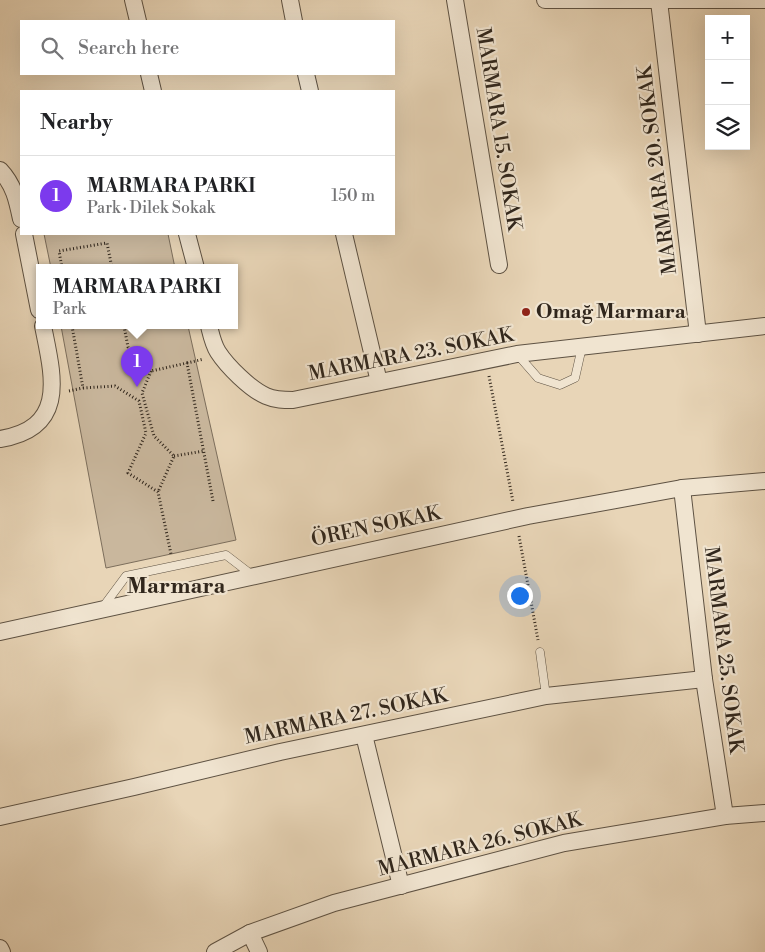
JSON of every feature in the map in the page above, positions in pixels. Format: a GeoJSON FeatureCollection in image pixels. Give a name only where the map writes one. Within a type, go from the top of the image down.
{"type":"FeatureCollection","features":[{"type":"Feature","properties":{"kind":"street"},"geometry":{"type":"LineString","coordinates":[[133,0],[138,20]]}},
{"type":"Feature","properties":{"kind":"street"},"geometry":{"type":"LineString","coordinates":[[290,0],[294,20]]}},
{"type":"Feature","properties":{"kind":"street","name":"MARMARA 15. SOKAK"},"geometry":{"type":"LineString","coordinates":[[456,0],[499,265]]}},
{"type":"Feature","properties":{"kind":"street"},"geometry":{"type":"LineString","coordinates":[[545,0],[765,0]]}},
{"type":"Feature","properties":{"kind":"street","name":"MARMARA 20. SOKAK"},"geometry":{"type":"LineString","coordinates":[[659,1],[698,334]]}},
{"type":"Feature","properties":{"kind":"street"},"geometry":{"type":"LineString","coordinates":[[149,75],[154,90]]}},
{"type":"Feature","properties":{"kind":"street"},"geometry":{"type":"LineString","coordinates":[[306,75],[310,90]]}},
{"type":"Feature","properties":{"kind":"street"},"geometry":{"type":"LineString","coordinates":[[0,170],[15,192],[20,214]]}},
{"type":"Feature","properties":{"kind":"street"},"geometry":{"type":"LineString","coordinates":[[24,235],[36,291]]}},
{"type":"Feature","properties":{"kind":"street"},"geometry":{"type":"LineString","coordinates":[[187,235],[195,264]]}},
{"type":"Feature","properties":{"kind":"street"},"geometry":{"type":"LineString","coordinates":[[344,235],[379,382]]}},
{"type":"Feature","properties":{"kind":"street","name":"MARMARA 23. SOKAK"},"geometry":{"type":"LineString","coordinates":[[210,329],[217,351],[249,384],[264,395],[272,398],[293,400],[517,354],[765,326]]}},
{"type":"Feature","properties":{"kind":"street"},"geometry":{"type":"LineString","coordinates":[[0,439],[23,432],[45,415],[50,402],[52,377],[44,329]]}},
{"type":"Feature","properties":{"kind":"street","name":"ÖREN SOKAK"},"geometry":{"type":"LineString","coordinates":[[0,632],[102,608],[528,516],[682,488],[765,481]]}},
{"type":"Feature","properties":{"kind":"street","name":"MARMARA 25. SOKAK"},"geometry":{"type":"LineString","coordinates":[[682,488],[704,678],[725,816]]}},
{"type":"Feature","properties":{"kind":"street","name":"MARMARA 27. SOKAK"},"geometry":{"type":"LineString","coordinates":[[0,816],[134,787],[280,752],[546,696],[704,678]]}},
{"type":"Feature","properties":{"kind":"street"},"geometry":{"type":"LineString","coordinates":[[364,735],[401,886]]}},
{"type":"Feature","properties":{"kind":"street","name":"MARMARA 26. SOKAK"},"geometry":{"type":"LineString","coordinates":[[214,952],[250,933],[334,903],[564,844],[725,816],[765,813]]}},
{"type":"Feature","properties":{"kind":"street"},"geometry":{"type":"LineString","coordinates":[[250,933],[258,952]]}},
{"type":"Feature","properties":{"kind":"street"},"geometry":{"type":"LineString","coordinates":[[0,948],[2,952]]}},
{"type":"Feature","properties":{"kind":"lane"},"geometry":{"type":"LineString","coordinates":[[517,354],[538,378],[560,385],[575,378],[582,347]]}},
{"type":"Feature","properties":{"kind":"lane"},"geometry":{"type":"LineString","coordinates":[[102,608],[126,576],[226,555],[252,576]]}},
{"type":"Feature","properties":{"kind":"lane"},"geometry":{"type":"LineString","coordinates":[[540,652],[546,696]]}},
{"type":"Feature","properties":{"kind":"path"},"geometry":{"type":"LineString","coordinates":[[61,264],[59,251],[107,243],[111,264]]}},
{"type":"Feature","properties":{"kind":"path"},"geometry":{"type":"LineString","coordinates":[[73,329],[83,388],[114,386],[139,401],[146,433],[128,473],[158,492]]}},
{"type":"Feature","properties":{"kind":"path"},"geometry":{"type":"LineString","coordinates":[[125,329],[128,347],[151,371]]}},
{"type":"Feature","properties":{"kind":"path"},"geometry":{"type":"LineString","coordinates":[[151,371],[188,363],[213,501]]}},
{"type":"Feature","properties":{"kind":"path"},"geometry":{"type":"LineString","coordinates":[[151,371],[142,393],[154,436],[174,456]]}},
{"type":"Feature","properties":{"kind":"path"},"geometry":{"type":"LineString","coordinates":[[174,456],[204,451]]}},
{"type":"Feature","properties":{"kind":"path"},"geometry":{"type":"LineString","coordinates":[[168,539],[158,492],[174,456]]}},
{"type":"Feature","properties":{"kind":"shaded area"},"geometry":{"type":"Polygon","coordinates":[[[44,235],[168,235],[174,264],[50,264],[44,235]]]}},
{"type":"Feature","properties":{"kind":"shaded area"},"geometry":{"type":"Polygon","coordinates":[[[62,329],[189,329],[236,540],[106,568],[62,329]]]}},
{"type":"Feature","properties":{"kind":"place","name":"Omağ Marmara"},"geometry":{"type":"Point","coordinates":[526,312]}},
{"type":"Feature","properties":{"kind":"place","name":"MARMARA PARKI"},"geometry":{"type":"Point","coordinates":[137,387]}},
{"type":"Feature","properties":{"kind":"district","name":"Marmara"},"geometry":{"type":"Point","coordinates":[176,586]}}]}
